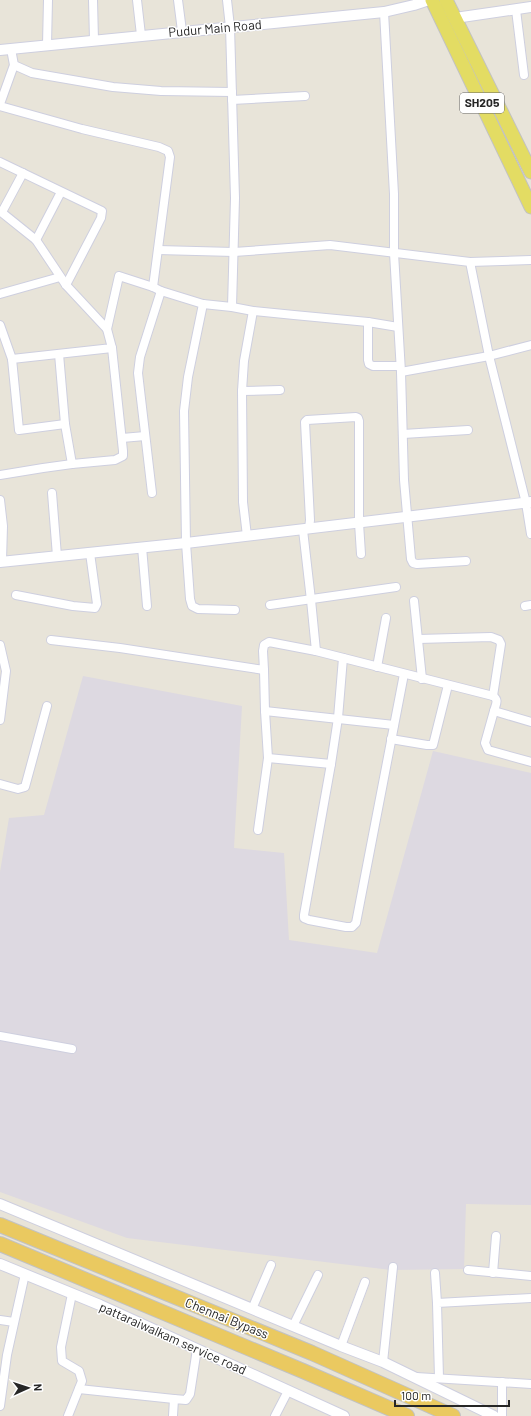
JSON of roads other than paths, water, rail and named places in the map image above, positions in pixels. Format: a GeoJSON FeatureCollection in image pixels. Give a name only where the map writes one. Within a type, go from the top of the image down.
{"type":"FeatureCollection","features":[{"type":"Feature","properties":{"kind":"highway","name":"Chennai Bypass"},"geometry":{"type":"LineString","coordinates":[[0,1224],[312,1353],[453,1416]]}},
{"type":"Feature","properties":{"kind":"highway","name":"Chennai Bypass"},"geometry":{"type":"LineString","coordinates":[[0,1244],[407,1416]]}},
{"type":"Feature","properties":{"kind":"main road","name":"SH205"},"geometry":{"type":"LineString","coordinates":[[431,0],[531,207]]}},
{"type":"Feature","properties":{"kind":"main road"},"geometry":{"type":"LineString","coordinates":[[446,0],[531,172]]}},
{"type":"Feature","properties":{"kind":"street"},"geometry":{"type":"LineString","coordinates":[[47,45],[48,0]]}},
{"type":"Feature","properties":{"kind":"street"},"geometry":{"type":"LineString","coordinates":[[93,0],[94,40]]}},
{"type":"Feature","properties":{"kind":"street"},"geometry":{"type":"LineString","coordinates":[[138,0],[141,35]]}},
{"type":"Feature","properties":{"kind":"street"},"geometry":{"type":"LineString","coordinates":[[178,0],[182,31]]}},
{"type":"Feature","properties":{"kind":"street"},"geometry":{"type":"LineString","coordinates":[[227,0],[230,27],[235,198],[232,307]]}},
{"type":"Feature","properties":{"kind":"street","name":"Pudur Main Road"},"geometry":{"type":"LineString","coordinates":[[0,50],[384,12],[431,0]]}},
{"type":"Feature","properties":{"kind":"street"},"geometry":{"type":"LineString","coordinates":[[455,18],[531,8]]}},
{"type":"Feature","properties":{"kind":"street"},"geometry":{"type":"LineString","coordinates":[[516,10],[524,75]]}},
{"type":"Feature","properties":{"kind":"street"},"geometry":{"type":"LineString","coordinates":[[384,12],[394,194],[394,253],[407,517],[411,559],[413,563],[416,564],[466,561]]}},
{"type":"Feature","properties":{"kind":"street"},"geometry":{"type":"LineString","coordinates":[[11,48],[14,65],[0,105],[82,129],[159,147],[168,151],[170,157],[153,287]]}},
{"type":"Feature","properties":{"kind":"street"},"geometry":{"type":"LineString","coordinates":[[14,65],[32,73],[113,87],[232,96],[305,96]]}},
{"type":"Feature","properties":{"kind":"street"},"geometry":{"type":"LineString","coordinates":[[0,162],[102,211],[101,218],[66,285]]}},
{"type":"Feature","properties":{"kind":"street"},"geometry":{"type":"LineString","coordinates":[[23,173],[1,212],[36,240],[66,285],[107,329]]}},
{"type":"Feature","properties":{"kind":"street"},"geometry":{"type":"LineString","coordinates":[[36,240],[62,192]]}},
{"type":"Feature","properties":{"kind":"street"},"geometry":{"type":"LineString","coordinates":[[158,250],[234,252],[330,245],[470,262],[531,260]]}},
{"type":"Feature","properties":{"kind":"street"},"geometry":{"type":"LineString","coordinates":[[470,262],[489,356],[528,502],[531,534]]}},
{"type":"Feature","properties":{"kind":"street"},"geometry":{"type":"LineString","coordinates":[[0,475],[72,464],[115,460],[123,456],[112,348],[107,329],[119,276],[203,304],[368,322],[398,327]]}},
{"type":"Feature","properties":{"kind":"street"},"geometry":{"type":"LineString","coordinates":[[0,294],[60,277]]}},
{"type":"Feature","properties":{"kind":"street"},"geometry":{"type":"LineString","coordinates":[[152,493],[138,373],[140,357],[161,291]]}},
{"type":"Feature","properties":{"kind":"street"},"geometry":{"type":"LineString","coordinates":[[203,304],[185,395],[184,462],[186,544],[190,599],[192,606],[198,609],[234,610]]}},
{"type":"Feature","properties":{"kind":"street"},"geometry":{"type":"LineString","coordinates":[[247,536],[244,502],[242,391],[244,361],[253,310]]}},
{"type":"Feature","properties":{"kind":"street"},"geometry":{"type":"LineString","coordinates":[[368,322],[368,360],[370,364],[374,366],[400,369],[489,356],[531,345]]}},
{"type":"Feature","properties":{"kind":"street"},"geometry":{"type":"LineString","coordinates":[[0,325],[12,359],[19,430],[65,424]]}},
{"type":"Feature","properties":{"kind":"street"},"geometry":{"type":"LineString","coordinates":[[12,359],[112,348]]}},
{"type":"Feature","properties":{"kind":"street"},"geometry":{"type":"LineString","coordinates":[[59,354],[65,424],[72,464]]}},
{"type":"Feature","properties":{"kind":"street"},"geometry":{"type":"LineString","coordinates":[[242,391],[280,390]]}},
{"type":"Feature","properties":{"kind":"street"},"geometry":{"type":"LineString","coordinates":[[316,651],[306,529],[310,520],[304,426],[307,420],[358,418],[359,523],[361,554]]}},
{"type":"Feature","properties":{"kind":"street"},"geometry":{"type":"LineString","coordinates":[[403,434],[468,430]]}},
{"type":"Feature","properties":{"kind":"street"},"geometry":{"type":"LineString","coordinates":[[122,438],[145,436]]}},
{"type":"Feature","properties":{"kind":"street"},"geometry":{"type":"LineString","coordinates":[[52,493],[57,556]]}},
{"type":"Feature","properties":{"kind":"street"},"geometry":{"type":"LineString","coordinates":[[0,500],[2,526],[1,562],[186,544],[528,502]]}},
{"type":"Feature","properties":{"kind":"street"},"geometry":{"type":"LineString","coordinates":[[142,548],[146,606]]}},
{"type":"Feature","properties":{"kind":"street"},"geometry":{"type":"LineString","coordinates":[[16,595],[73,606],[95,608],[97,604],[90,553]]}},
{"type":"Feature","properties":{"kind":"street"},"geometry":{"type":"LineString","coordinates":[[270,604],[311,600],[396,587]]}},
{"type":"Feature","properties":{"kind":"street"},"geometry":{"type":"LineString","coordinates":[[414,601],[422,679]]}},
{"type":"Feature","properties":{"kind":"street"},"geometry":{"type":"LineString","coordinates":[[376,667],[386,618]]}},
{"type":"Feature","properties":{"kind":"street"},"geometry":{"type":"LineString","coordinates":[[418,639],[491,637],[499,640],[500,644],[493,696]]}},
{"type":"Feature","properties":{"kind":"street"},"geometry":{"type":"LineString","coordinates":[[50,640],[120,648],[264,670]]}},
{"type":"Feature","properties":{"kind":"street"},"geometry":{"type":"LineString","coordinates":[[258,830],[268,758],[263,650],[264,644],[269,642],[316,651],[493,696],[497,701],[485,743],[488,750],[531,762]]}},
{"type":"Feature","properties":{"kind":"street"},"geometry":{"type":"LineString","coordinates":[[0,645],[3,670],[0,720]]}},
{"type":"Feature","properties":{"kind":"street"},"geometry":{"type":"LineString","coordinates":[[343,658],[338,718],[304,915],[304,918],[309,920],[346,927],[352,927],[356,923],[404,674]]}},
{"type":"Feature","properties":{"kind":"street"},"geometry":{"type":"LineString","coordinates":[[391,739],[433,745],[448,685]]}},
{"type":"Feature","properties":{"kind":"street"},"geometry":{"type":"LineString","coordinates":[[0,784],[18,788],[25,787],[47,706]]}},
{"type":"Feature","properties":{"kind":"street"},"geometry":{"type":"LineString","coordinates":[[494,710],[531,722]]}},
{"type":"Feature","properties":{"kind":"street"},"geometry":{"type":"LineString","coordinates":[[265,711],[394,725]]}},
{"type":"Feature","properties":{"kind":"street"},"geometry":{"type":"LineString","coordinates":[[268,758],[331,764]]}},
{"type":"Feature","properties":{"kind":"street"},"geometry":{"type":"LineString","coordinates":[[0,1036],[72,1049]]}},
{"type":"Feature","properties":{"kind":"street"},"geometry":{"type":"LineString","coordinates":[[0,1204],[341,1346],[383,1362],[494,1416]]}},
{"type":"Feature","properties":{"kind":"street"},"geometry":{"type":"LineString","coordinates":[[493,1273],[496,1236]]}},
{"type":"Feature","properties":{"kind":"street","name":"pattaraiwalkam service road"},"geometry":{"type":"LineString","coordinates":[[0,1264],[197,1349],[344,1416]]}},
{"type":"Feature","properties":{"kind":"street"},"geometry":{"type":"LineString","coordinates":[[252,1309],[271,1265]]}},
{"type":"Feature","properties":{"kind":"street"},"geometry":{"type":"LineString","coordinates":[[383,1362],[393,1267]]}},
{"type":"Feature","properties":{"kind":"street"},"geometry":{"type":"LineString","coordinates":[[468,1270],[531,1276]]}},
{"type":"Feature","properties":{"kind":"street"},"geometry":{"type":"LineString","coordinates":[[435,1272],[439,1378]]}},
{"type":"Feature","properties":{"kind":"street"},"geometry":{"type":"LineString","coordinates":[[0,1406],[14,1322],[25,1274]]}},
{"type":"Feature","properties":{"kind":"street"},"geometry":{"type":"LineString","coordinates":[[293,1326],[318,1275]]}},
{"type":"Feature","properties":{"kind":"street"},"geometry":{"type":"LineString","coordinates":[[341,1346],[365,1282]]}},
{"type":"Feature","properties":{"kind":"street"},"geometry":{"type":"LineString","coordinates":[[68,1416],[82,1381],[79,1371],[62,1361],[61,1347],[72,1294]]}},
{"type":"Feature","properties":{"kind":"street"},"geometry":{"type":"LineString","coordinates":[[437,1303],[531,1298]]}},
{"type":"Feature","properties":{"kind":"street"},"geometry":{"type":"LineString","coordinates":[[0,1320],[14,1322]]}},
{"type":"Feature","properties":{"kind":"street"},"geometry":{"type":"LineString","coordinates":[[79,1389],[186,1400],[190,1394],[197,1349]]}},
{"type":"Feature","properties":{"kind":"street"},"geometry":{"type":"LineString","coordinates":[[414,1377],[531,1384]]}},
{"type":"Feature","properties":{"kind":"street"},"geometry":{"type":"LineString","coordinates":[[502,1382],[502,1416]]}},
{"type":"Feature","properties":{"kind":"street"},"geometry":{"type":"LineString","coordinates":[[275,1416],[288,1391]]}},
{"type":"Feature","properties":{"kind":"street"},"geometry":{"type":"LineString","coordinates":[[173,1416],[174,1399]]}}]}
